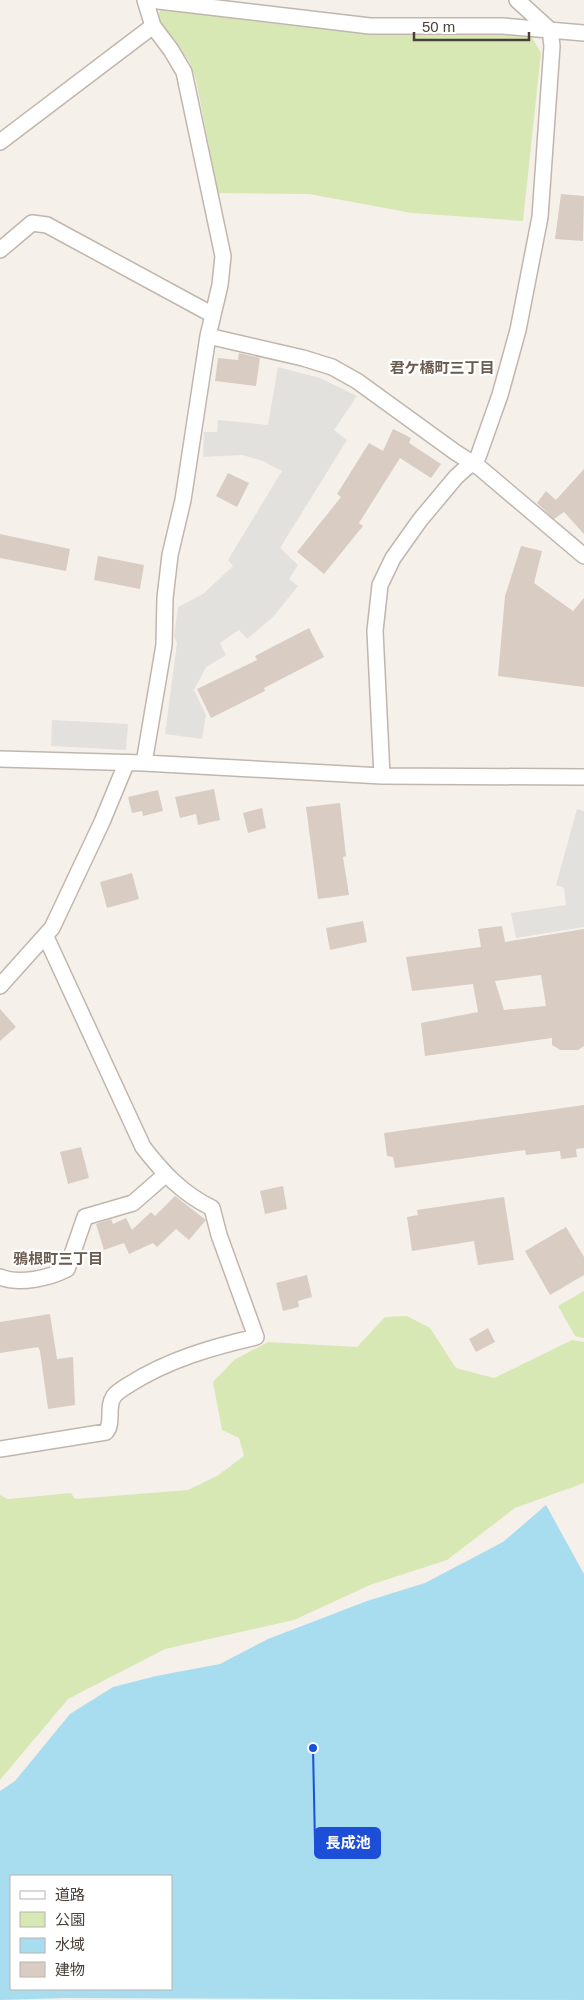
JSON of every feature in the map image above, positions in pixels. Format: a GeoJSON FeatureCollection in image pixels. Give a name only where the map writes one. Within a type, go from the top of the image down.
{"type":"FeatureCollection","features":[{"type":"Feature","properties":{"kind":"street"},"geometry":{"type":"LineString","coordinates":[[144,763],[164,645],[165,598],[170,556],[190,462],[208,336],[223,256],[184,72],[171,50],[153,26],[145,0]]}},
{"type":"Feature","properties":{"kind":"street"},"geometry":{"type":"LineString","coordinates":[[150,0],[370,26],[503,26],[584,33]]}},
{"type":"Feature","properties":{"kind":"street"},"geometry":{"type":"LineString","coordinates":[[382,776],[375,631],[380,585],[393,558],[420,520],[456,476],[478,457],[500,395],[531,272],[540,217],[550,87],[550,30],[517,0]]}},
{"type":"Feature","properties":{"kind":"street"},"geometry":{"type":"LineString","coordinates":[[1,141],[153,26]]}},
{"type":"Feature","properties":{"kind":"street"},"geometry":{"type":"LineString","coordinates":[[0,250],[32,223],[47,225],[213,315]]}},
{"type":"Feature","properties":{"kind":"street"},"geometry":{"type":"LineString","coordinates":[[208,336],[303,358],[332,367],[356,381],[471,463],[584,556]]}},
{"type":"Feature","properties":{"kind":"street"},"geometry":{"type":"LineString","coordinates":[[0,759],[144,763],[382,776],[584,777]]}},
{"type":"Feature","properties":{"kind":"street"},"geometry":{"type":"LineString","coordinates":[[0,986],[46,937],[102,822],[126,764]]}},
{"type":"Feature","properties":{"kind":"street"},"geometry":{"type":"LineString","coordinates":[[0,1449],[106,1432],[109,1428],[110,1403],[115,1394],[135,1381],[202,1351],[256,1337],[219,1235],[212,1208],[196,1200],[165,1175],[143,1148],[46,937]]}},
{"type":"Feature","properties":{"kind":"street"},"geometry":{"type":"LineString","coordinates":[[0,1277],[14,1282],[56,1274],[67,1269],[85,1217],[134,1203],[165,1175]]}},
{"type":"Feature","properties":{"kind":"green space"},"geometry":{"type":"Polygon","coordinates":[[[177,7],[277,24],[416,35],[523,34],[533,39],[541,53],[523,221],[412,213],[309,194],[218,193],[196,80],[189,61],[157,20],[161,8],[177,7]]]}},
{"type":"Feature","properties":{"kind":"green space"},"geometry":{"type":"Polygon","coordinates":[[[584,1291],[584,1338],[575,1336],[558,1306],[584,1291]]]}},
{"type":"Feature","properties":{"kind":"green space"},"geometry":{"type":"Polygon","coordinates":[[[407,1316],[430,1328],[456,1368],[494,1378],[572,1340],[584,1342],[584,1483],[515,1508],[447,1560],[370,1585],[294,1620],[165,1649],[68,1699],[0,1780],[0,1495],[8,1499],[71,1493],[75,1499],[188,1490],[217,1476],[244,1456],[239,1438],[222,1430],[213,1382],[234,1360],[268,1342],[357,1347],[385,1317],[407,1316]]]}},
{"type":"Feature","properties":{"kind":"shaded area"},"geometry":{"type":"Polygon","coordinates":[[[278,367],[320,378],[357,396],[334,430],[347,440],[280,548],[298,565],[289,579],[298,586],[274,616],[247,639],[239,630],[220,643],[226,655],[206,667],[194,690],[206,715],[202,739],[165,734],[177,643],[174,636],[178,607],[203,594],[233,566],[228,560],[282,471],[263,461],[242,455],[203,457],[204,432],[217,432],[218,420],[268,425],[278,367]]]}},
{"type":"Feature","properties":{"kind":"shaded area"},"geometry":{"type":"Polygon","coordinates":[[[52,720],[128,724],[126,750],[51,746],[52,720]]]}},
{"type":"Feature","properties":{"kind":"shaded area"},"geometry":{"type":"Polygon","coordinates":[[[577,809],[584,811],[584,927],[516,938],[511,913],[566,905],[564,888],[556,885],[577,809]]]}},
{"type":"Feature","properties":{"kind":"water"},"geometry":{"type":"Polygon","coordinates":[[[546,1505],[584,1574],[584,2000],[65,1998],[0,2000],[0,1791],[15,1781],[70,1714],[113,1687],[156,1676],[220,1664],[268,1639],[367,1601],[425,1583],[503,1542],[546,1505]]]}},
{"type":"Feature","properties":{"kind":"building"},"geometry":{"type":"Polygon","coordinates":[[[561,194],[584,196],[583,241],[555,239],[561,194]]]}},
{"type":"Feature","properties":{"kind":"building"},"geometry":{"type":"Polygon","coordinates":[[[239,353],[260,358],[256,386],[215,381],[218,358],[238,360],[239,353]]]}},
{"type":"Feature","properties":{"kind":"building"},"geometry":{"type":"Polygon","coordinates":[[[393,429],[411,438],[409,443],[441,464],[431,478],[400,458],[359,523],[363,526],[324,574],[297,552],[341,497],[337,494],[369,443],[383,451],[393,429]]]}},
{"type":"Feature","properties":{"kind":"building"},"geometry":{"type":"Polygon","coordinates":[[[584,469],[584,534],[564,512],[554,519],[537,503],[546,491],[556,500],[584,469]]]}},
{"type":"Feature","properties":{"kind":"building"},"geometry":{"type":"Polygon","coordinates":[[[228,473],[249,483],[237,507],[216,496],[228,473]]]}},
{"type":"Feature","properties":{"kind":"building"},"geometry":{"type":"Polygon","coordinates":[[[0,534],[70,549],[66,571],[0,558],[0,534]]]}},
{"type":"Feature","properties":{"kind":"building"},"geometry":{"type":"Polygon","coordinates":[[[521,546],[542,551],[534,583],[573,611],[584,598],[584,687],[498,676],[505,596],[521,546]]]}},
{"type":"Feature","properties":{"kind":"building"},"geometry":{"type":"Polygon","coordinates":[[[98,556],[144,565],[140,589],[94,580],[98,556]]]}},
{"type":"Feature","properties":{"kind":"building"},"geometry":{"type":"Polygon","coordinates":[[[309,628],[324,657],[264,688],[265,691],[211,718],[197,689],[257,660],[255,656],[309,628]]]}},
{"type":"Feature","properties":{"kind":"building"},"geometry":{"type":"Polygon","coordinates":[[[214,789],[220,820],[198,825],[196,814],[180,818],[175,797],[214,789]]]}},
{"type":"Feature","properties":{"kind":"building"},"geometry":{"type":"Polygon","coordinates":[[[158,790],[163,811],[143,816],[142,811],[132,813],[128,797],[158,790]]]}},
{"type":"Feature","properties":{"kind":"building"},"geometry":{"type":"Polygon","coordinates":[[[340,803],[346,856],[343,857],[349,895],[318,899],[306,807],[340,803]]]}},
{"type":"Feature","properties":{"kind":"building"},"geometry":{"type":"Polygon","coordinates":[[[262,808],[266,828],[248,833],[243,813],[262,808]]]}},
{"type":"Feature","properties":{"kind":"building"},"geometry":{"type":"Polygon","coordinates":[[[132,873],[139,899],[107,908],[100,882],[132,873]]]}},
{"type":"Feature","properties":{"kind":"building"},"geometry":{"type":"Polygon","coordinates":[[[363,921],[367,942],[330,950],[326,928],[363,921]]]}},
{"type":"Feature","properties":{"kind":"building"},"geometry":{"type":"Polygon","coordinates":[[[502,926],[505,942],[584,929],[584,1046],[578,1050],[560,1050],[552,1045],[552,1038],[425,1056],[421,1023],[478,1012],[473,984],[412,991],[406,957],[481,947],[478,929],[502,926]],[[541,975],[495,981],[504,1010],[546,1006],[541,975]]]}},
{"type":"Feature","properties":{"kind":"building"},"geometry":{"type":"Polygon","coordinates":[[[0,1009],[16,1027],[0,1041],[0,1009]]]}},
{"type":"Feature","properties":{"kind":"building"},"geometry":{"type":"Polygon","coordinates":[[[584,1105],[584,1148],[576,1149],[577,1157],[561,1159],[560,1151],[526,1155],[525,1150],[395,1168],[393,1157],[387,1156],[384,1133],[584,1105]]]}},
{"type":"Feature","properties":{"kind":"building"},"geometry":{"type":"Polygon","coordinates":[[[81,1147],[89,1178],[68,1184],[60,1152],[81,1147]]]}},
{"type":"Feature","properties":{"kind":"building"},"geometry":{"type":"Polygon","coordinates":[[[283,1186],[287,1209],[265,1214],[260,1191],[283,1186]]]}},
{"type":"Feature","properties":{"kind":"building"},"geometry":{"type":"Polygon","coordinates":[[[175,1196],[206,1220],[189,1240],[176,1229],[157,1247],[153,1243],[129,1254],[124,1243],[104,1250],[96,1224],[111,1219],[113,1224],[126,1218],[132,1230],[151,1212],[155,1216],[175,1196]]]}},
{"type":"Feature","properties":{"kind":"building"},"geometry":{"type":"Polygon","coordinates":[[[504,1197],[514,1260],[478,1265],[474,1241],[412,1251],[407,1217],[418,1215],[417,1210],[504,1197]]]}},
{"type":"Feature","properties":{"kind":"building"},"geometry":{"type":"Polygon","coordinates":[[[566,1227],[584,1257],[584,1275],[550,1295],[525,1251],[566,1227]]]}},
{"type":"Feature","properties":{"kind":"building"},"geometry":{"type":"Polygon","coordinates":[[[307,1275],[312,1297],[298,1301],[299,1307],[283,1311],[276,1283],[307,1275]]]}},
{"type":"Feature","properties":{"kind":"building"},"geometry":{"type":"Polygon","coordinates":[[[50,1314],[57,1359],[73,1357],[75,1405],[48,1409],[38,1347],[0,1353],[0,1322],[50,1314]]]}},
{"type":"Feature","properties":{"kind":"building"},"geometry":{"type":"Polygon","coordinates":[[[488,1328],[495,1342],[476,1352],[469,1339],[488,1328]]]}},
{"type":"Feature","properties":{"kind":"place","name":"長成池"},"geometry":{"type":"Point","coordinates":[313,1748]}},
{"type":"Feature","properties":{"kind":"district","name":"君ケ橋町三丁目"},"geometry":{"type":"Point","coordinates":[442,368]}},
{"type":"Feature","properties":{"kind":"district","name":"鴉根町三丁目"},"geometry":{"type":"Point","coordinates":[58,1259]}}]}
